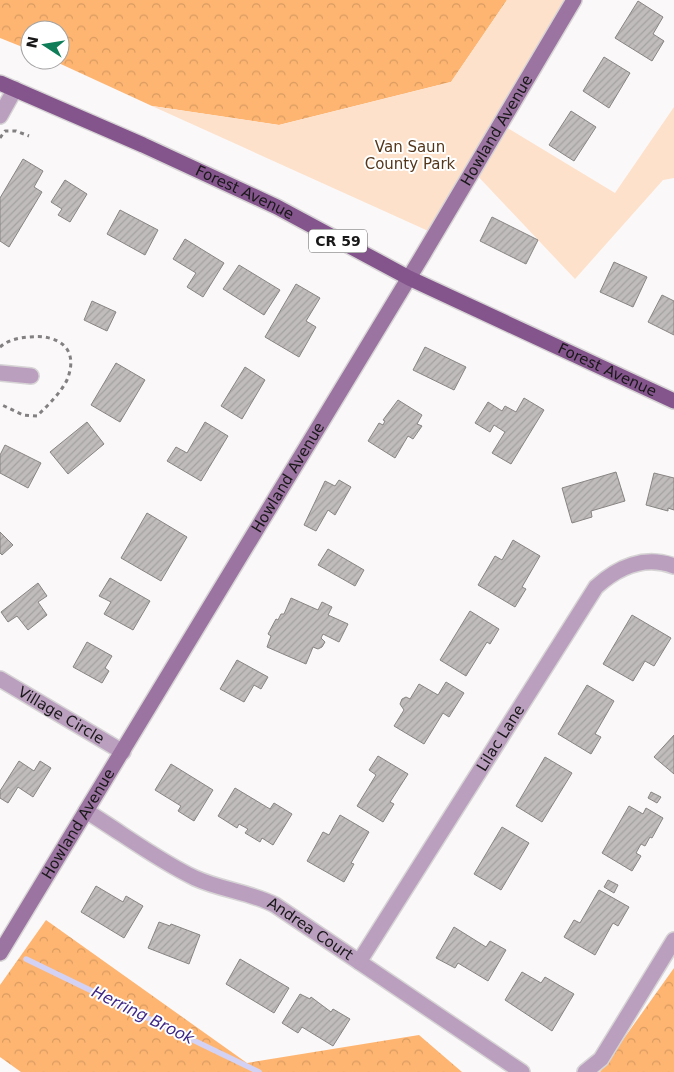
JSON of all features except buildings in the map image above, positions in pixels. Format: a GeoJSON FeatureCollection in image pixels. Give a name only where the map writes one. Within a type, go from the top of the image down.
{"type":"FeatureCollection","features":[{"type":"Feature","properties":{"kind":"main road","name":"Forest Avenue"},"geometry":{"type":"LineString","coordinates":[[0,83],[143,144],[277,207],[409,278],[674,401]]}},
{"type":"Feature","properties":{"kind":"street","name":"Howland Avenue"},"geometry":{"type":"LineString","coordinates":[[0,953],[123,752],[308,441],[409,278],[574,0]]}},
{"type":"Feature","properties":{"kind":"street"},"geometry":{"type":"LineString","coordinates":[[0,116],[15,89]]}},
{"type":"Feature","properties":{"kind":"street"},"geometry":{"type":"LineString","coordinates":[[0,373],[31,376]]}},
{"type":"Feature","properties":{"kind":"street","name":"Lilac Lane"},"geometry":{"type":"LineString","coordinates":[[359,962],[596,587],[624,566],[642,562],[660,562],[674,566]]}},
{"type":"Feature","properties":{"kind":"street","name":"Village Circle"},"geometry":{"type":"LineString","coordinates":[[0,679],[123,752]]}},
{"type":"Feature","properties":{"kind":"street","name":"Andrea Court"},"geometry":{"type":"LineString","coordinates":[[86,812],[194,877],[255,896],[276,905],[522,1072]]}},
{"type":"Feature","properties":{"kind":"street"},"geometry":{"type":"LineString","coordinates":[[585,1072],[601,1059],[674,940]]}},
{"type":"Feature","properties":{"kind":"path"},"geometry":{"type":"LineString","coordinates":[[0,138],[4,131],[16,131],[29,136]]}},
{"type":"Feature","properties":{"kind":"green space"},"geometry":{"type":"Polygon","coordinates":[[[0,0],[507,0],[451,82],[279,125],[152,106],[70,68],[70,20],[20,20],[20,46],[0,38],[0,0]]]}},
{"type":"Feature","properties":{"kind":"green space","name":"Van Saun County Park"},"geometry":{"type":"Polygon","coordinates":[[[507,0],[577,0],[501,124],[615,193],[674,107],[674,178],[663,180],[575,279],[473,171],[435,234],[152,106],[279,125],[451,82],[507,0]]]}},
{"type":"Feature","properties":{"kind":"green space"},"geometry":{"type":"Polygon","coordinates":[[[46,920],[247,1063],[419,1035],[462,1072],[21,1072],[0,1057],[0,985],[46,920]]]}},
{"type":"Feature","properties":{"kind":"green space"},"geometry":{"type":"Polygon","coordinates":[[[674,968],[674,1072],[600,1072],[674,968]]]}},
{"type":"Feature","properties":{"kind":"waterway","name":"Herring Brook"},"geometry":{"type":"LineString","coordinates":[[26,959],[259,1072]]}}]}
